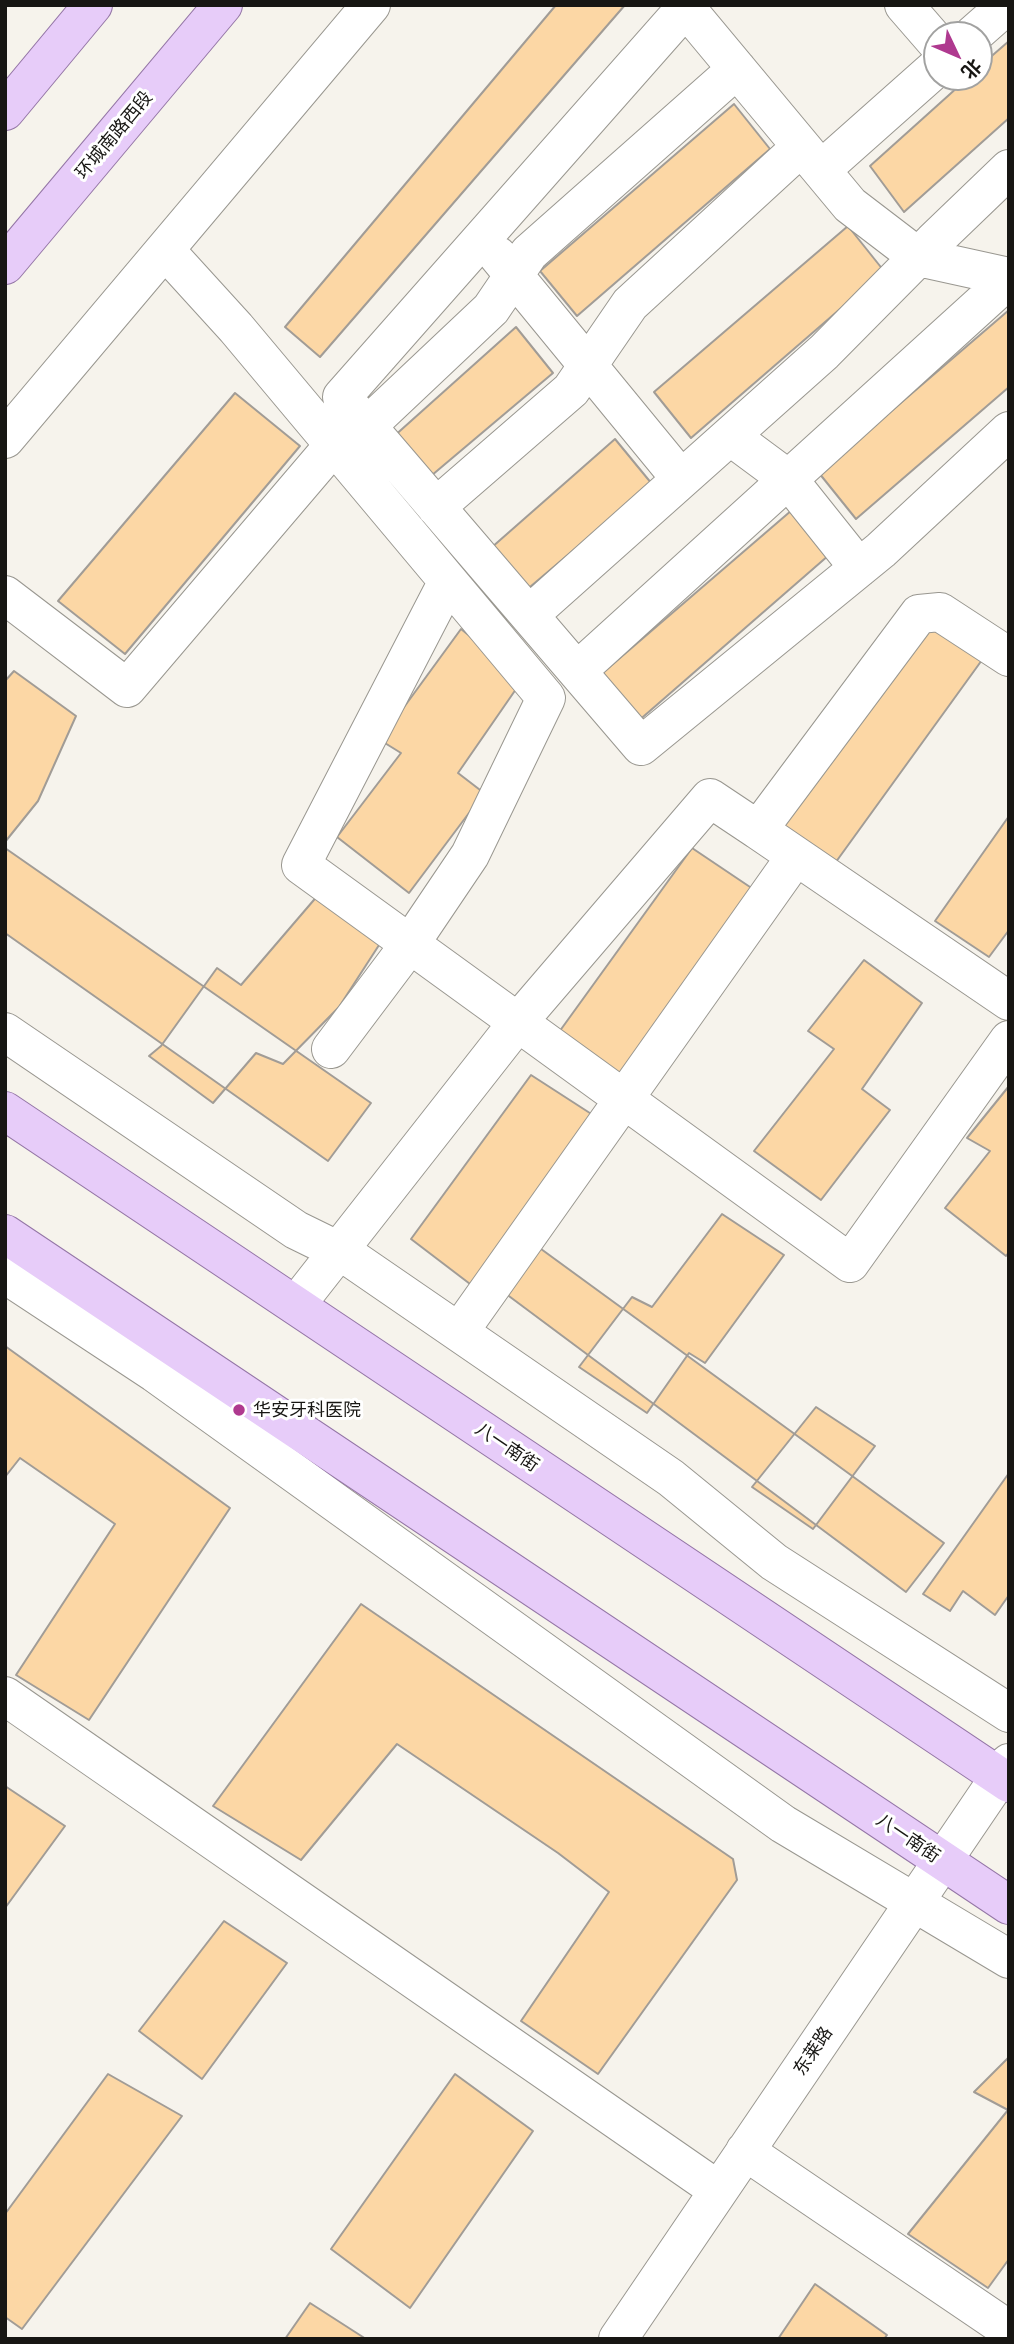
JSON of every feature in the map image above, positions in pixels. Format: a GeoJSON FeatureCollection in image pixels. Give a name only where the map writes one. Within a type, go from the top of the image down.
{"type":"FeatureCollection","features":[{"type":"Feature","properties":{"kind":"main road"},"geometry":{"type":"LineString","coordinates":[[5,110],[93,5]]}},
{"type":"Feature","properties":{"kind":"main road","name":"环城南路西段"},"geometry":{"type":"LineString","coordinates":[[5,265],[223,5]]}},
{"type":"Feature","properties":{"kind":"main road","name":"八一南街"},"geometry":{"type":"LineString","coordinates":[[5,1111],[1005,1774]]}},
{"type":"Feature","properties":{"kind":"main road","name":"八一南街"},"geometry":{"type":"LineString","coordinates":[[5,1234],[1009,1905]]}},
{"type":"Feature","properties":{"kind":"street"},"geometry":{"type":"LineString","coordinates":[[5,439],[371,5]]}},
{"type":"Feature","properties":{"kind":"street"},"geometry":{"type":"LineString","coordinates":[[904,5],[923,27]]}},
{"type":"Feature","properties":{"kind":"street"},"geometry":{"type":"LineString","coordinates":[[989,21],[1007,5]]}},
{"type":"Feature","properties":{"kind":"street"},"geometry":{"type":"LineString","coordinates":[[1009,278],[918,257],[850,205],[687,7],[342,397],[641,746],[881,550],[1009,431]]}},
{"type":"Feature","properties":{"kind":"street"},"geometry":{"type":"LineString","coordinates":[[367,426],[491,309],[529,253],[737,69]]}},
{"type":"Feature","properties":{"kind":"street"},"geometry":{"type":"LineString","coordinates":[[436,507],[571,390],[630,304],[811,158],[923,77]]}},
{"type":"Feature","properties":{"kind":"street"},"geometry":{"type":"LineString","coordinates":[[529,615],[824,352],[1009,169]]}},
{"type":"Feature","properties":{"kind":"street"},"geometry":{"type":"LineString","coordinates":[[482,238],[681,479]]}},
{"type":"Feature","properties":{"kind":"street"},"geometry":{"type":"LineString","coordinates":[[165,250],[236,328],[546,698],[470,855],[410,944],[331,1049]]}},
{"type":"Feature","properties":{"kind":"street"},"geometry":{"type":"LineString","coordinates":[[577,671],[1009,278]]}},
{"type":"Feature","properties":{"kind":"street"},"geometry":{"type":"LineString","coordinates":[[730,436],[788,480],[859,568]]}},
{"type":"Feature","properties":{"kind":"street"},"geometry":{"type":"LineString","coordinates":[[5,595],[127,688],[334,445]]}},
{"type":"Feature","properties":{"kind":"street"},"geometry":{"type":"LineString","coordinates":[[448,581],[302,865],[850,1262],[1009,1040]]}},
{"type":"Feature","properties":{"kind":"street"},"geometry":{"type":"LineString","coordinates":[[758,830],[919,614],[940,612],[1009,657]]}},
{"type":"Feature","properties":{"kind":"street"},"geometry":{"type":"LineString","coordinates":[[296,1305],[518,1022],[710,798],[1009,1001]]}},
{"type":"Feature","properties":{"kind":"street"},"geometry":{"type":"LineString","coordinates":[[459,1332],[796,856]]}},
{"type":"Feature","properties":{"kind":"street"},"geometry":{"type":"LineString","coordinates":[[5,1032],[296,1230],[339,1251],[671,1478],[774,1562],[1009,1713]]}},
{"type":"Feature","properties":{"kind":"street"},"geometry":{"type":"LineString","coordinates":[[5,1274],[155,1373],[783,1824],[1009,1959]]}},
{"type":"Feature","properties":{"kind":"street"},"geometry":{"type":"LineString","coordinates":[[5,1696],[718,2190]]}},
{"type":"Feature","properties":{"kind":"street","name":"东莱路"},"geometry":{"type":"LineString","coordinates":[[618,2339],[942,1861],[1005,1774]]}},
{"type":"Feature","properties":{"kind":"street"},"geometry":{"type":"LineString","coordinates":[[745,2151],[1009,2330]]}},
{"type":"Feature","properties":{"kind":"building"},"geometry":{"type":"Polygon","coordinates":[[[556,5],[625,5],[320,357],[285,327],[556,5]]]}},
{"type":"Feature","properties":{"kind":"building"},"geometry":{"type":"Polygon","coordinates":[[[1009,41],[1009,118],[904,212],[870,166],[953,91],[993,91],[993,55],[1009,41]]]}},
{"type":"Feature","properties":{"kind":"building"},"geometry":{"type":"Polygon","coordinates":[[[734,104],[770,149],[577,316],[540,271],[734,104]]]}},
{"type":"Feature","properties":{"kind":"building"},"geometry":{"type":"Polygon","coordinates":[[[848,226],[884,271],[691,438],[654,392],[848,226]]]}},
{"type":"Feature","properties":{"kind":"building"},"geometry":{"type":"Polygon","coordinates":[[[1009,310],[1009,387],[856,519],[819,473],[1009,310]]]}},
{"type":"Feature","properties":{"kind":"building"},"geometry":{"type":"Polygon","coordinates":[[[516,327],[553,373],[425,481],[392,438],[516,327]]]}},
{"type":"Feature","properties":{"kind":"building"},"geometry":{"type":"Polygon","coordinates":[[[235,393],[300,446],[125,654],[58,601],[235,393]]]}},
{"type":"Feature","properties":{"kind":"building"},"geometry":{"type":"Polygon","coordinates":[[[615,439],[652,484],[524,592],[491,548],[615,439]]]}},
{"type":"Feature","properties":{"kind":"building"},"geometry":{"type":"Polygon","coordinates":[[[792,510],[829,555],[636,723],[599,676],[792,510]]]}},
{"type":"Feature","properties":{"kind":"building"},"geometry":{"type":"Polygon","coordinates":[[[925,623],[982,660],[833,866],[780,830],[925,623]]]}},
{"type":"Feature","properties":{"kind":"building"},"geometry":{"type":"Polygon","coordinates":[[[461,629],[523,679],[458,773],[484,793],[409,893],[337,837],[401,753],[380,740],[461,629]]]}},
{"type":"Feature","properties":{"kind":"building"},"geometry":{"type":"Polygon","coordinates":[[[14,671],[76,716],[38,801],[5,842],[5,681],[14,671]]]}},
{"type":"Feature","properties":{"kind":"building"},"geometry":{"type":"Polygon","coordinates":[[[1009,816],[1009,930],[989,957],[935,921],[1009,816]]]}},
{"type":"Feature","properties":{"kind":"building"},"geometry":{"type":"Polygon","coordinates":[[[5,848],[371,1103],[328,1161],[5,933],[5,848]]]}},
{"type":"Feature","properties":{"kind":"building"},"geometry":{"type":"Polygon","coordinates":[[[692,848],[753,889],[614,1081],[554,1039],[692,848]]]}},
{"type":"Feature","properties":{"kind":"building"},"geometry":{"type":"Polygon","coordinates":[[[319,894],[381,942],[339,1007],[283,1064],[256,1053],[213,1103],[149,1056],[161,1046],[217,968],[241,985],[319,894]]]}},
{"type":"Feature","properties":{"kind":"building"},"geometry":{"type":"Polygon","coordinates":[[[864,960],[922,1003],[862,1089],[890,1110],[821,1200],[754,1151],[834,1049],[808,1031],[864,960]]]}},
{"type":"Feature","properties":{"kind":"building"},"geometry":{"type":"Polygon","coordinates":[[[531,1075],[596,1117],[474,1287],[411,1239],[531,1075]]]}},
{"type":"Feature","properties":{"kind":"building"},"geometry":{"type":"Polygon","coordinates":[[[1009,1086],[1009,1252],[1006,1256],[945,1208],[990,1151],[967,1138],[1009,1086]]]}},
{"type":"Feature","properties":{"kind":"building"},"geometry":{"type":"Polygon","coordinates":[[[722,1214],[784,1255],[705,1363],[689,1353],[647,1413],[579,1367],[632,1297],[652,1307],[722,1214]]]}},
{"type":"Feature","properties":{"kind":"building"},"geometry":{"type":"Polygon","coordinates":[[[515,1230],[944,1543],[906,1592],[482,1276],[515,1230]]]}},
{"type":"Feature","properties":{"kind":"building"},"geometry":{"type":"Polygon","coordinates":[[[5,1346],[230,1508],[89,1720],[16,1675],[115,1524],[20,1458],[5,1477],[5,1346]]]}},
{"type":"Feature","properties":{"kind":"building"},"geometry":{"type":"Polygon","coordinates":[[[816,1407],[875,1446],[813,1529],[752,1487],[816,1407]]]}},
{"type":"Feature","properties":{"kind":"building"},"geometry":{"type":"Polygon","coordinates":[[[1009,1473],[1009,1595],[995,1615],[963,1591],[950,1611],[923,1594],[1009,1473]]]}},
{"type":"Feature","properties":{"kind":"building"},"geometry":{"type":"Polygon","coordinates":[[[361,1604],[733,1859],[737,1880],[598,2074],[521,2021],[609,1892],[558,1853],[397,1744],[301,1860],[213,1806],[361,1604]]]}},
{"type":"Feature","properties":{"kind":"building"},"geometry":{"type":"Polygon","coordinates":[[[5,1786],[65,1826],[5,1908],[5,1786]]]}},
{"type":"Feature","properties":{"kind":"building"},"geometry":{"type":"Polygon","coordinates":[[[224,1921],[287,1963],[202,2079],[139,2031],[224,1921]]]}},
{"type":"Feature","properties":{"kind":"building"},"geometry":{"type":"Polygon","coordinates":[[[1009,2057],[1009,2259],[988,2288],[908,2234],[1008,2110],[974,2092],[1009,2057]]]}},
{"type":"Feature","properties":{"kind":"building"},"geometry":{"type":"Polygon","coordinates":[[[108,2074],[182,2116],[22,2329],[5,2317],[5,2214],[108,2074]]]}},
{"type":"Feature","properties":{"kind":"building"},"geometry":{"type":"Polygon","coordinates":[[[455,2074],[533,2131],[410,2308],[331,2249],[455,2074]]]}},
{"type":"Feature","properties":{"kind":"building"},"geometry":{"type":"Polygon","coordinates":[[[815,2284],[887,2335],[884,2339],[778,2339],[815,2284]]]}},
{"type":"Feature","properties":{"kind":"building"},"geometry":{"type":"Polygon","coordinates":[[[310,2303],[366,2339],[285,2339],[310,2303]]]}},
{"type":"Feature","properties":{"kind":"place","name":"华安牙科医院"},"geometry":{"type":"Point","coordinates":[239,1410]}}]}
